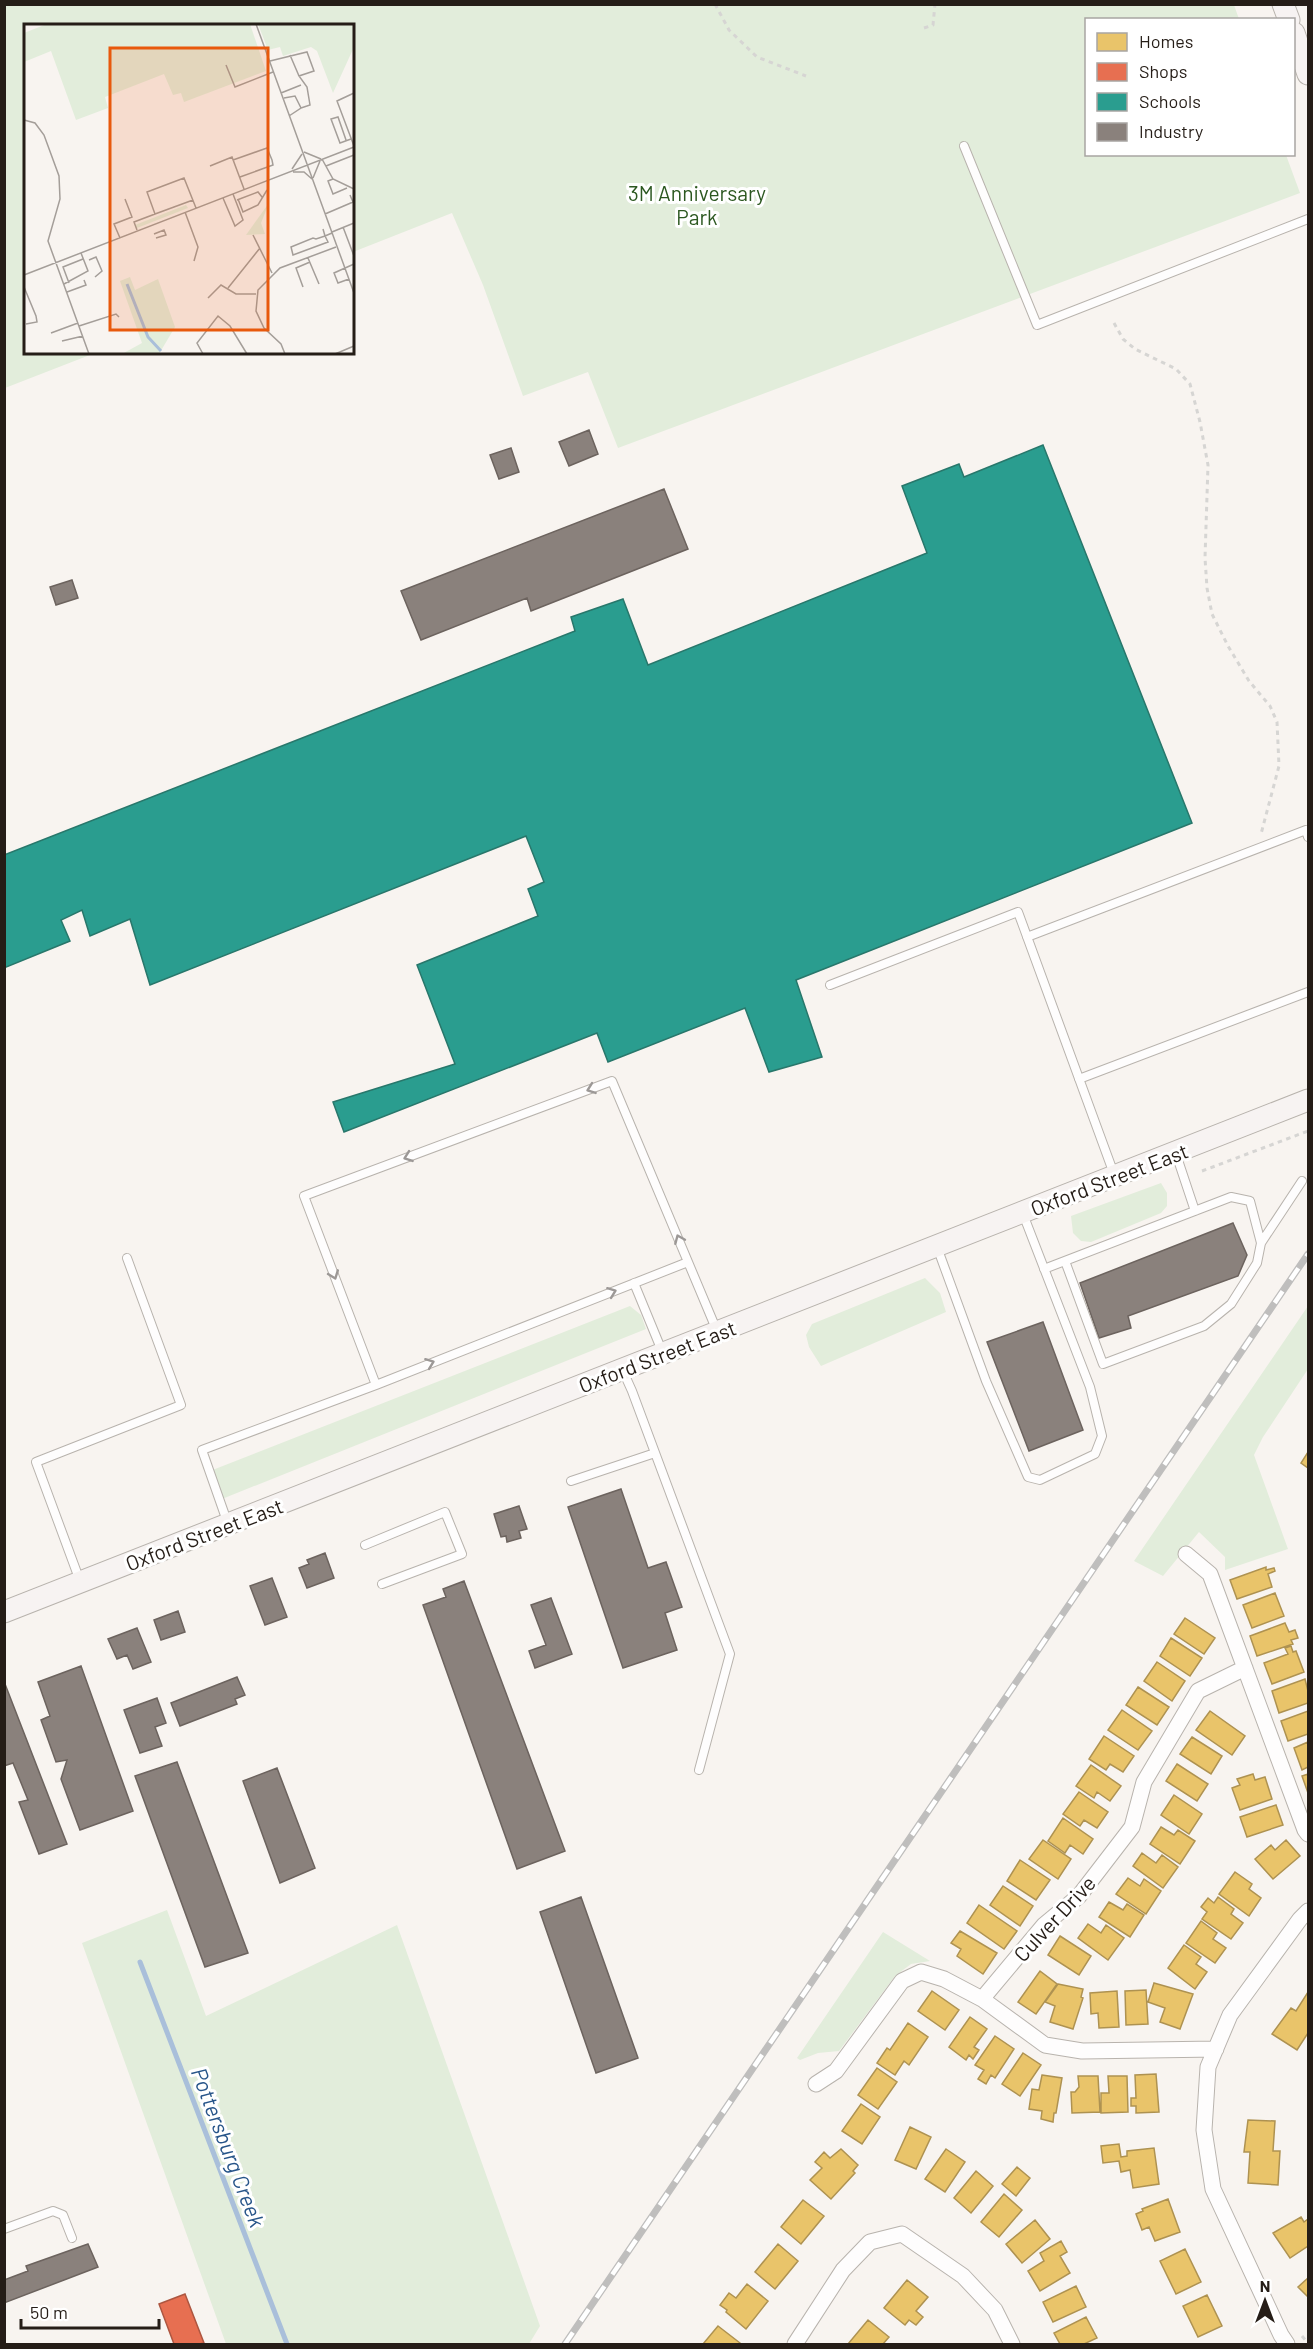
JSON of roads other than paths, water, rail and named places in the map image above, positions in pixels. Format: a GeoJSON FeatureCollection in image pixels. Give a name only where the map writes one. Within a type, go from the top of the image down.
{"type":"FeatureCollection","features":[{"type":"Feature","properties":{"kind":"main road"},"geometry":{"type":"LineString","coordinates":[[1295,38],[1308,74]]}},
{"type":"Feature","properties":{"kind":"main road","name":"Oxford Street East"},"geometry":{"type":"LineString","coordinates":[[4,1612],[1308,1100]]}},
{"type":"Feature","properties":{"kind":"street"},"geometry":{"type":"LineString","coordinates":[[1186,1554],[1210,1574],[1308,1834]]}},
{"type":"Feature","properties":{"kind":"street","name":"Culver Drive"},"geometry":{"type":"LineString","coordinates":[[982,1999],[1044,1925],[1079,1896],[1132,1827],[1144,1782],[1198,1691],[1245,1668]]}},
{"type":"Feature","properties":{"kind":"street"},"geometry":{"type":"LineString","coordinates":[[1287,2344],[1213,2189],[1204,2130],[1208,2067],[1230,2014],[1308,1911]]}},
{"type":"Feature","properties":{"kind":"street"},"geometry":{"type":"LineString","coordinates":[[816,2084],[836,2071],[902,1981],[921,1972],[944,1978],[982,1999],[1045,2045],[1082,2051],[1216,2049]]}},
{"type":"Feature","properties":{"kind":"street"},"geometry":{"type":"LineString","coordinates":[[795,2344],[843,2270],[870,2242],[902,2234],[963,2276],[995,2310],[1012,2344]]}},
{"type":"Feature","properties":{"kind":"lane"},"geometry":{"type":"LineString","coordinates":[[964,146],[1037,325],[1308,219]]}},
{"type":"Feature","properties":{"kind":"lane"},"geometry":{"type":"LineString","coordinates":[[1027,937],[1306,830],[1308,837]]}},
{"type":"Feature","properties":{"kind":"lane"},"geometry":{"type":"LineString","coordinates":[[830,985],[1018,912],[1115,1176]]}},
{"type":"Feature","properties":{"kind":"lane"},"geometry":{"type":"LineString","coordinates":[[1079,1079],[1308,992]]}},
{"type":"Feature","properties":{"kind":"lane"},"geometry":{"type":"LineString","coordinates":[[376,1384],[304,1196],[612,1081],[718,1332]]}},
{"type":"Feature","properties":{"kind":"lane"},"geometry":{"type":"LineString","coordinates":[[1175,1152],[1196,1211]]}},
{"type":"Feature","properties":{"kind":"lane"},"geometry":{"type":"LineString","coordinates":[[1065,1261],[1103,1364],[1204,1326],[1231,1304],[1257,1263],[1261,1243],[1302,1181]]}},
{"type":"Feature","properties":{"kind":"lane"},"geometry":{"type":"LineString","coordinates":[[1044,1269],[1231,1197],[1250,1201],[1261,1243]]}},
{"type":"Feature","properties":{"kind":"lane"},"geometry":{"type":"LineString","coordinates":[[936,1246],[986,1381],[1028,1477],[1040,1480],[1095,1454],[1102,1436],[1090,1387],[1022,1212]]}},
{"type":"Feature","properties":{"kind":"lane"},"geometry":{"type":"LineString","coordinates":[[80,1582],[36,1462],[181,1405],[127,1258]]}},
{"type":"Feature","properties":{"kind":"lane"},"geometry":{"type":"LineString","coordinates":[[228,1524],[202,1450],[688,1262]]}},
{"type":"Feature","properties":{"kind":"lane"},"geometry":{"type":"LineString","coordinates":[[634,1283],[663,1353]]}},
{"type":"Feature","properties":{"kind":"lane"},"geometry":{"type":"LineString","coordinates":[[622,1370],[632,1391],[730,1654],[699,1770]]}},
{"type":"Feature","properties":{"kind":"lane"},"geometry":{"type":"LineString","coordinates":[[571,1481],[655,1453]]}},
{"type":"Feature","properties":{"kind":"lane"},"geometry":{"type":"LineString","coordinates":[[365,1545],[445,1512],[462,1554],[382,1584]]}},
{"type":"Feature","properties":{"kind":"lane"},"geometry":{"type":"LineString","coordinates":[[4,2229],[53,2211],[63,2215],[72,2238]]}},
{"type":"Feature","properties":{"kind":"waterway","name":"Pottersburg Creek"},"geometry":{"type":"LineString","coordinates":[[140,1962],[287,2344]]}},
{"type":"Feature","properties":{"kind":"railway"},"geometry":{"type":"LineString","coordinates":[[565,2344],[1308,1254]]}},
{"type":"Feature","properties":{"kind":"park label","name":"3M Anniversary Park"},"geometry":{"type":"Point","coordinates":[697,204]}}]}
